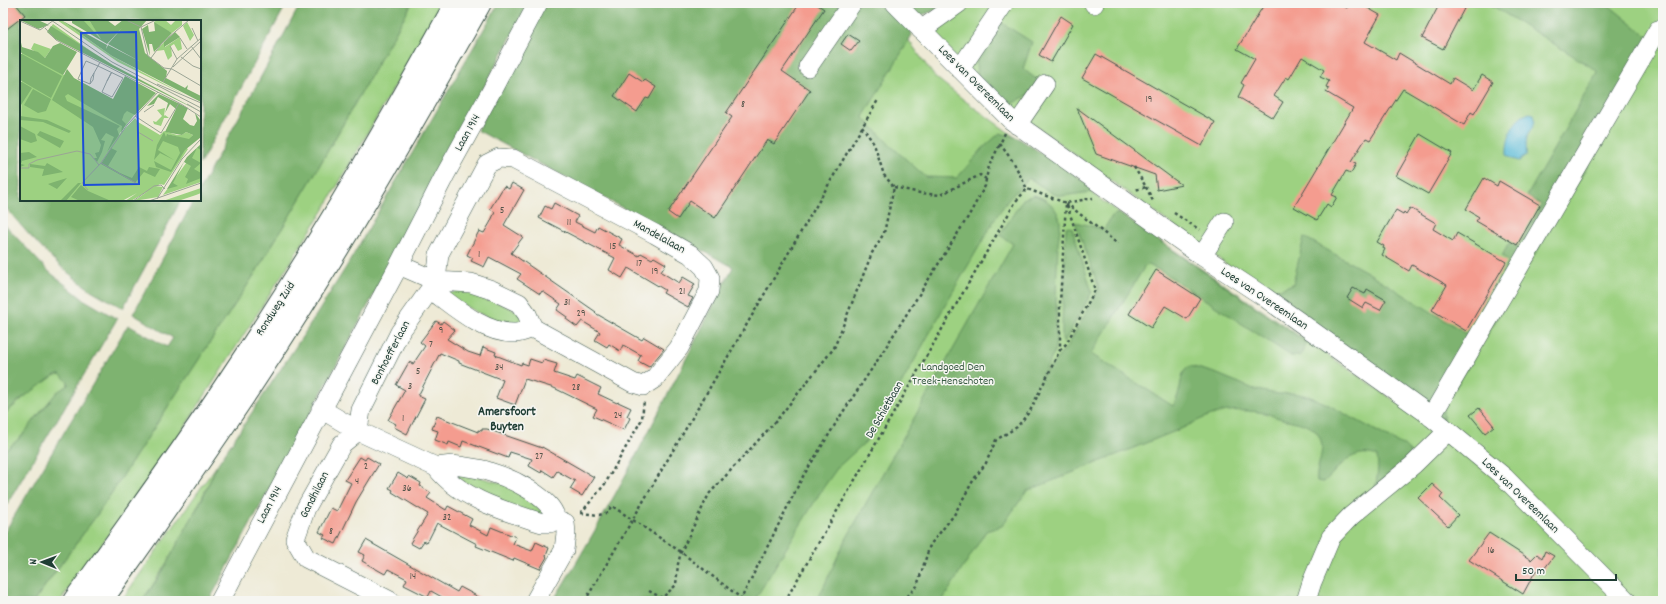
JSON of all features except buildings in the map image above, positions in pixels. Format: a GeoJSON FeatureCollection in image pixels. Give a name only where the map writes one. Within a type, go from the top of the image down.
{"type":"FeatureCollection","features":[{"type":"Feature","properties":{"kind":"main road","name":"Rondweg Zuid"},"geometry":{"type":"LineString","coordinates":[[74,601],[177,457],[229,381],[295,279],[358,175],[456,3]]}},
{"type":"Feature","properties":{"kind":"main road","name":"Rondweg Zuid"},"geometry":{"type":"LineString","coordinates":[[101,601],[188,479],[320,276],[387,166],[480,3]]}},
{"type":"Feature","properties":{"kind":"street","name":"Laan 1914"},"geometry":{"type":"LineString","coordinates":[[220,601],[399,265],[445,175],[538,3]]}},
{"type":"Feature","properties":{"kind":"street"},"geometry":{"type":"LineString","coordinates":[[808,68],[852,3]]}},
{"type":"Feature","properties":{"kind":"street","name":"Loes van Overeemlaan"},"geometry":{"type":"LineString","coordinates":[[895,3],[1014,122],[1431,417],[1504,477],[1627,601]]}},
{"type":"Feature","properties":{"kind":"street"},"geometry":{"type":"LineString","coordinates":[[921,30],[959,3]]}},
{"type":"Feature","properties":{"kind":"street"},"geometry":{"type":"LineString","coordinates":[[960,68],[1003,5]]}},
{"type":"Feature","properties":{"kind":"street"},"geometry":{"type":"LineString","coordinates":[[1431,417],[1658,30]]}},
{"type":"Feature","properties":{"kind":"street"},"geometry":{"type":"LineString","coordinates":[[1014,122],[1045,84]]}},
{"type":"Feature","properties":{"kind":"street","name":"Mandelalaan"},"geometry":{"type":"LineString","coordinates":[[533,328],[516,334],[501,332],[467,316],[438,295],[436,281],[439,254],[487,164],[499,158],[513,159],[655,234],[690,254],[704,267],[710,278],[709,291],[686,336],[679,348],[654,380],[643,386]]}},
{"type":"Feature","properties":{"kind":"street"},"geometry":{"type":"LineString","coordinates":[[1202,256],[1224,222]]}},
{"type":"Feature","properties":{"kind":"street"},"geometry":{"type":"LineString","coordinates":[[399,265],[436,281],[471,284],[492,290],[519,303],[527,314],[533,328],[633,383],[643,386]]}},
{"type":"Feature","properties":{"kind":"street","name":"Bonhoefferlaan"},"geometry":{"type":"LineString","coordinates":[[358,431],[361,410],[400,332],[436,281]]}},
{"type":"Feature","properties":{"kind":"street"},"geometry":{"type":"LineString","coordinates":[[1247,286],[1268,284]]}},
{"type":"Feature","properties":{"kind":"street"},"geometry":{"type":"LineString","coordinates":[[321,409],[358,431],[436,467],[447,480],[492,506],[542,523],[561,521]]}},
{"type":"Feature","properties":{"kind":"street","name":"Gandhilaan"},"geometry":{"type":"LineString","coordinates":[[358,431],[342,444],[306,508],[295,539],[306,558],[390,601]]}},
{"type":"Feature","properties":{"kind":"street"},"geometry":{"type":"LineString","coordinates":[[1306,601],[1312,582],[1331,537],[1351,516],[1413,465],[1448,431]]}},
{"type":"Feature","properties":{"kind":"street"},"geometry":{"type":"LineString","coordinates":[[436,467],[453,465],[472,467],[490,472],[518,484],[548,503],[555,512],[561,521],[564,550],[535,601]]}},
{"type":"Feature","properties":{"kind":"path"},"geometry":{"type":"LineString","coordinates":[[585,601],[878,100]]}},
{"type":"Feature","properties":{"kind":"path"},"geometry":{"type":"LineString","coordinates":[[581,513],[599,516],[606,513],[611,506],[634,519],[681,552],[740,600],[802,478],[968,217],[985,186],[989,166],[1000,144],[1014,122]]}},
{"type":"Feature","properties":{"kind":"path"},"geometry":{"type":"LineString","coordinates":[[862,126],[874,144],[884,175],[894,187],[920,193],[940,195],[980,175],[986,178]]}},
{"type":"Feature","properties":{"kind":"path"},"geometry":{"type":"LineString","coordinates":[[1000,144],[1014,164],[1027,189],[1066,203],[1118,244]]}},
{"type":"Feature","properties":{"kind":"path"},"geometry":{"type":"LineString","coordinates":[[1066,203],[1146,188],[1134,167]]}},
{"type":"Feature","properties":{"kind":"path"},"geometry":{"type":"LineString","coordinates":[[649,591],[662,600],[676,585],[681,552],[709,494],[776,421],[834,348],[872,253],[884,233],[894,187]]}},
{"type":"Feature","properties":{"kind":"path","name":"De Schietbaan"},"geometry":{"type":"LineString","coordinates":[[785,601],[1016,201],[1027,189]]}},
{"type":"Feature","properties":{"kind":"path"},"geometry":{"type":"LineString","coordinates":[[1060,350],[1060,303],[1066,203]]}},
{"type":"Feature","properties":{"kind":"path"},"geometry":{"type":"LineString","coordinates":[[903,601],[917,586],[930,545],[954,515],[974,479],[986,463],[996,440],[1017,427],[1030,411],[1060,350],[1066,344],[1095,290],[1066,203]]}},
{"type":"Feature","properties":{"kind":"path"},"geometry":{"type":"LineString","coordinates":[[1174,213],[1213,238]]}},
{"type":"Feature","properties":{"kind":"path"},"geometry":{"type":"LineString","coordinates":[[561,521],[581,513],[605,484],[642,419],[644,403],[643,386]]}},
{"type":"Feature","properties":{"kind":"green space"},"geometry":{"type":"Polygon","coordinates":[[[3,3],[287,3],[201,162],[201,20],[20,20],[20,201],[180,201],[123,308],[91,290],[66,271],[33,239],[3,204],[3,3]]]}},
{"type":"Feature","properties":{"kind":"green space"},"geometry":{"type":"Polygon","coordinates":[[[301,3],[412,3],[314,175],[256,272],[99,512],[34,601],[3,601],[3,535],[128,325],[167,347],[173,338],[133,314],[193,201],[201,201],[201,187],[301,3]]]}},
{"type":"Feature","properties":{"kind":"green space"},"geometry":{"type":"Polygon","coordinates":[[[412,3],[442,3],[323,211],[188,422],[148,481],[60,601],[34,601],[99,512],[256,272],[314,175],[412,3]]]}},
{"type":"Feature","properties":{"kind":"green space"},"geometry":{"type":"Polygon","coordinates":[[[499,3],[529,3],[209,601],[142,601],[161,574],[202,499],[217,465],[308,328],[348,264],[499,3]]]}},
{"type":"Feature","properties":{"kind":"green space"},"geometry":{"type":"Polygon","coordinates":[[[545,3],[888,3],[910,28],[912,35],[863,117],[891,146],[926,177],[957,178],[983,148],[1000,133],[1018,138],[1100,191],[1061,196],[1053,194],[1029,178],[1009,199],[998,214],[948,300],[873,435],[838,467],[823,488],[754,601],[553,601],[578,561],[624,478],[733,267],[477,130],[545,3]]]}},
{"type":"Feature","properties":{"kind":"green space"},"geometry":{"type":"Polygon","coordinates":[[[901,3],[949,3],[931,12],[918,16],[901,3]]]}},
{"type":"Feature","properties":{"kind":"green space","name":"Landgoed Den Treek-Henschoten"},"geometry":{"type":"Polygon","coordinates":[[[969,3],[1663,3],[1663,601],[558,601],[898,25],[934,76],[964,100],[1152,237],[1153,236],[1429,424],[1218,258],[1038,128],[950,59],[931,32],[969,3]]]}},
{"type":"Feature","properties":{"kind":"green space"},"geometry":{"type":"Polygon","coordinates":[[[1488,3],[1606,3],[1659,46],[1443,409],[1443,420],[1261,296],[1293,284],[1304,237],[1367,272],[1467,334],[1509,262],[1502,256],[1509,243],[1518,247],[1542,205],[1527,196],[1597,73],[1596,70],[1488,3]]]}},
{"type":"Feature","properties":{"kind":"green space"},"geometry":{"type":"Polygon","coordinates":[[[997,20],[1032,42],[1023,69],[1039,81],[1030,94],[1013,103],[992,92],[986,87],[981,81],[976,67],[980,50],[997,20]]]}},
{"type":"Feature","properties":{"kind":"green space","name":"Landgoed Den Treek-Henschoten"},"geometry":{"type":"Polygon","coordinates":[[[1034,195],[1046,200],[1055,209],[1059,217],[1060,224],[1057,270],[1056,340],[1054,353],[1042,376],[1067,347],[1098,291],[1098,285],[1075,222],[1104,229],[1112,216],[1119,213],[1307,343],[1300,356],[1291,356],[1166,274],[1149,265],[1145,266],[1091,354],[1173,406],[1179,393],[1184,371],[1190,366],[1215,373],[1256,390],[1279,394],[1293,393],[1308,396],[1325,403],[1404,446],[1414,456],[1375,489],[1378,460],[1377,456],[1368,454],[1354,456],[1342,464],[1324,482],[1317,481],[1322,447],[1319,436],[1312,428],[1301,423],[1277,418],[1265,413],[1251,411],[1222,412],[1027,491],[1002,526],[986,531],[942,601],[817,601],[843,545],[1013,244],[1000,235],[1023,199],[1034,195]]]}},
{"type":"Feature","properties":{"kind":"green space"},"geometry":{"type":"Polygon","coordinates":[[[3,223],[47,270],[83,299],[117,319],[3,511],[3,452],[20,438],[57,392],[68,385],[68,382],[60,374],[55,375],[21,399],[3,415],[3,223]]]}},
{"type":"Feature","properties":{"kind":"green space"},"geometry":{"type":"Polygon","coordinates":[[[1067,226],[1072,228],[1092,292],[1064,342],[1062,339],[1062,326],[1067,226]]]}},
{"type":"Feature","properties":{"kind":"green space"},"geometry":{"type":"Polygon","coordinates":[[[444,285],[463,287],[522,313],[522,324],[510,329],[449,298],[444,285]]]}},
{"type":"Feature","properties":{"kind":"green space"},"geometry":{"type":"Polygon","coordinates":[[[60,374],[68,382],[68,385],[50,400],[21,437],[3,452],[3,415],[37,386],[52,376],[60,374]]]}},
{"type":"Feature","properties":{"kind":"green space"},"geometry":{"type":"Polygon","coordinates":[[[217,465],[183,535],[142,601],[121,601],[217,465]]]}},
{"type":"Feature","properties":{"kind":"green space"},"geometry":{"type":"Polygon","coordinates":[[[454,470],[515,487],[550,518],[496,503],[450,473],[454,470]]]}},
{"type":"Feature","properties":{"kind":"water"},"geometry":{"type":"Polygon","coordinates":[[[1530,113],[1534,114],[1535,120],[1534,125],[1527,137],[1526,156],[1519,161],[1512,159],[1507,155],[1509,136],[1519,119],[1530,113]]]}},
{"type":"Feature","properties":{"kind":"district","name":"Amersfoort Buyten"},"geometry":{"type":"Point","coordinates":[507,420]}}]}
